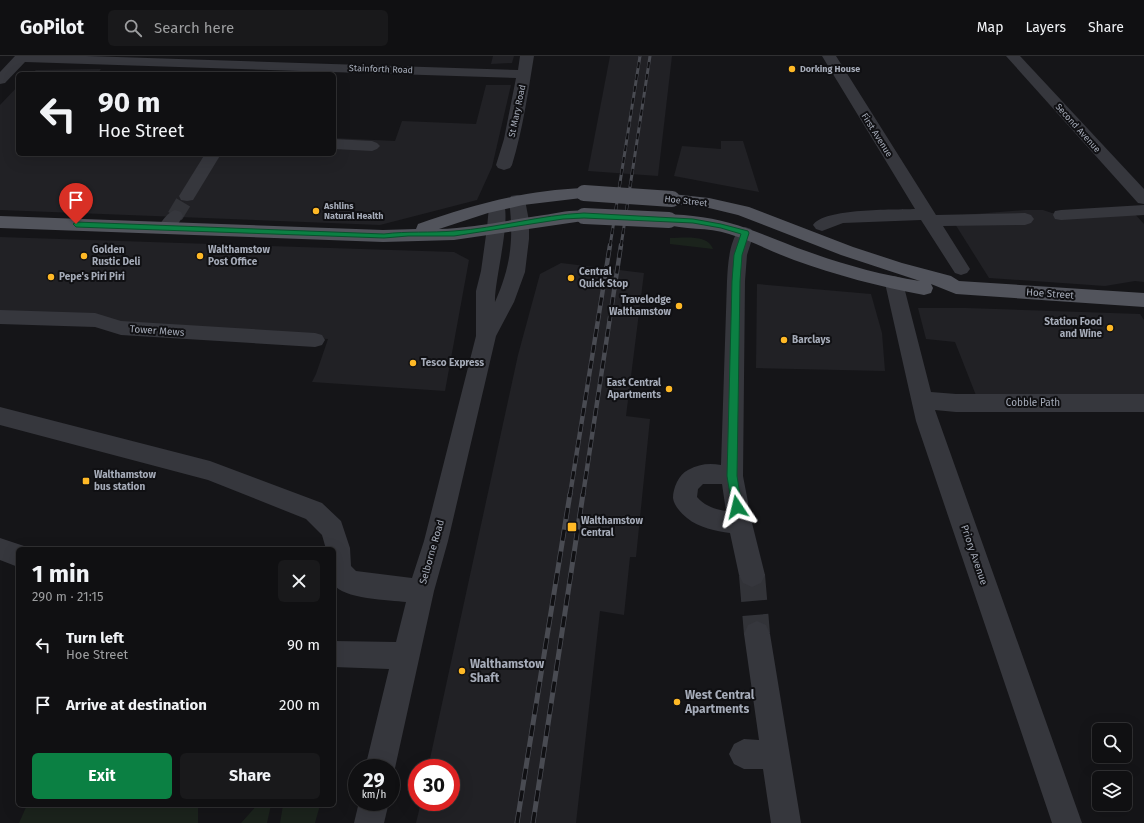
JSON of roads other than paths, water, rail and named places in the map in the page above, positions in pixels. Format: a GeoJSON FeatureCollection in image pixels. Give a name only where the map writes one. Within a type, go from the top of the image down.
{"type":"FeatureCollection","features":[{"type":"Feature","properties":{"kind":"main road","name":"Hoe Street"},"geometry":{"type":"LineString","coordinates":[[408,234],[453,218],[517,200],[550,195],[584,193],[672,199],[730,207],[886,265],[944,281],[956,287],[1144,300]]}},
{"type":"Feature","properties":{"kind":"main road","name":"Hoe Street"},"geometry":{"type":"LineString","coordinates":[[0,222],[171,222],[384,236],[408,234],[454,234],[522,224],[563,216],[669,220],[709,223],[745,233],[798,255],[830,266],[894,283],[946,291],[956,287]]}},
{"type":"Feature","properties":{"kind":"main road"},"geometry":{"type":"LineString","coordinates":[[745,233],[756,216]]}},
{"type":"Feature","properties":{"kind":"main road"},"geometry":{"type":"LineString","coordinates":[[886,265],[894,283]]}},
{"type":"Feature","properties":{"kind":"street","name":"St Mary Road"},"geometry":{"type":"LineString","coordinates":[[504,165],[512,139],[525,74],[527,56]]}},
{"type":"Feature","properties":{"kind":"street","name":"First Avenue"},"geometry":{"type":"LineString","coordinates":[[830,56],[961,269]]}},
{"type":"Feature","properties":{"kind":"street","name":"Second Avenue"},"geometry":{"type":"LineString","coordinates":[[1013,56],[1144,199]]}},
{"type":"Feature","properties":{"kind":"street","name":"Stainforth Road"},"geometry":{"type":"LineString","coordinates":[[22,57],[525,74]]}},
{"type":"Feature","properties":{"kind":"street"},"geometry":{"type":"LineString","coordinates":[[0,80],[22,57]]}},
{"type":"Feature","properties":{"kind":"street"},"geometry":{"type":"LineString","coordinates":[[336,144],[372,146]]}},
{"type":"Feature","properties":{"kind":"street"},"geometry":{"type":"LineString","coordinates":[[187,196],[212,156]]}},
{"type":"Feature","properties":{"kind":"street","name":"Selborne Road"},"geometry":{"type":"LineString","coordinates":[[486,336],[510,293],[520,256],[522,224],[517,200]]}},
{"type":"Feature","properties":{"kind":"street","name":"Selborne Road"},"geometry":{"type":"LineString","coordinates":[[382,759],[421,591],[436,541],[486,336],[485,291],[490,271],[496,228],[496,206]]}},
{"type":"Feature","properties":{"kind":"street"},"geometry":{"type":"LineString","coordinates":[[1061,215],[1144,210]]}},
{"type":"Feature","properties":{"kind":"street"},"geometry":{"type":"LineString","coordinates":[[822,225],[842,218],[896,216],[931,221],[1025,219]]}},
{"type":"Feature","properties":{"kind":"street"},"geometry":{"type":"LineString","coordinates":[[745,233],[738,255],[736,281],[732,476],[740,523],[752,575]]}},
{"type":"Feature","properties":{"kind":"street","name":"Priory Avenue"},"geometry":{"type":"LineString","coordinates":[[894,283],[932,436],[1067,823]]}},
{"type":"Feature","properties":{"kind":"street","name":"Tower Mews"},"geometry":{"type":"LineString","coordinates":[[0,317],[96,320],[121,328],[315,340]]}},
{"type":"Feature","properties":{"kind":"street","name":"Cobble Path"},"geometry":{"type":"LineString","coordinates":[[922,400],[956,403],[1144,403]]}},
{"type":"Feature","properties":{"kind":"street"},"geometry":{"type":"LineString","coordinates":[[0,416],[210,471],[314,512],[333,529],[338,548],[336,581],[347,580],[358,585],[421,591]]}},
{"type":"Feature","properties":{"kind":"street"},"geometry":{"type":"LineString","coordinates":[[732,476],[710,473],[696,477],[688,485],[685,498],[691,508],[701,515],[716,521],[740,523]]}},
{"type":"Feature","properties":{"kind":"street"},"geometry":{"type":"LineString","coordinates":[[0,549],[16,554]]}},
{"type":"Feature","properties":{"kind":"street"},"geometry":{"type":"LineString","coordinates":[[757,634],[786,823]]}},
{"type":"Feature","properties":{"kind":"street"},"geometry":{"type":"LineString","coordinates":[[336,654],[406,656]]}},
{"type":"Feature","properties":{"kind":"street"},"geometry":{"type":"LineString","coordinates":[[744,754],[775,755]]}},
{"type":"Feature","properties":{"kind":"street"},"geometry":{"type":"LineString","coordinates":[[370,823],[372,811]]}},
{"type":"Feature","properties":{"kind":"tunnel"},"geometry":{"type":"LineString","coordinates":[[175,216],[187,196]]}},
{"type":"Feature","properties":{"kind":"tunnel"},"geometry":{"type":"LineString","coordinates":[[752,575],[757,634]]}},
{"type":"Feature","properties":{"kind":"railway"},"geometry":{"type":"LineString","coordinates":[[610,246],[640,56]]}},
{"type":"Feature","properties":{"kind":"railway"},"geometry":{"type":"LineString","coordinates":[[621,246],[650,56]]}},
{"type":"Feature","properties":{"kind":"railway"},"geometry":{"type":"LineString","coordinates":[[570,495],[610,245]]}},
{"type":"Feature","properties":{"kind":"railway"},"geometry":{"type":"LineString","coordinates":[[583,495],[621,245]]}},
{"type":"Feature","properties":{"kind":"railway"},"geometry":{"type":"LineString","coordinates":[[517,823],[570,494]]}},
{"type":"Feature","properties":{"kind":"railway"},"geometry":{"type":"LineString","coordinates":[[533,823],[583,494]]}},
{"type":"Feature","properties":{"kind":"place","name":"Dorking House"},"geometry":{"type":"Point","coordinates":[792,69]}},
{"type":"Feature","properties":{"kind":"place","name":"Ashlins Natural Health"},"geometry":{"type":"Point","coordinates":[316,211]}},
{"type":"Feature","properties":{"kind":"place","name":"Golden Rustic Deli"},"geometry":{"type":"Point","coordinates":[84,256]}},
{"type":"Feature","properties":{"kind":"place","name":"Walthamstow Post Office"},"geometry":{"type":"Point","coordinates":[200,256]}},
{"type":"Feature","properties":{"kind":"place","name":"Pepe's Piri Piri"},"geometry":{"type":"Point","coordinates":[51,277]}},
{"type":"Feature","properties":{"kind":"place","name":"Central Quick Stop"},"geometry":{"type":"Point","coordinates":[571,278]}},
{"type":"Feature","properties":{"kind":"place","name":"Travelodge Walthamstow"},"geometry":{"type":"Point","coordinates":[679,306]}},
{"type":"Feature","properties":{"kind":"place","name":"Station Food and Wine"},"geometry":{"type":"Point","coordinates":[1110,328]}},
{"type":"Feature","properties":{"kind":"place","name":"Barclays"},"geometry":{"type":"Point","coordinates":[784,340]}},
{"type":"Feature","properties":{"kind":"place","name":"Tesco Express"},"geometry":{"type":"Point","coordinates":[413,363]}},
{"type":"Feature","properties":{"kind":"place","name":"East Central Apartments"},"geometry":{"type":"Point","coordinates":[669,389]}},
{"type":"Feature","properties":{"kind":"place","name":"Walthamstow bus station"},"geometry":{"type":"Point","coordinates":[86,481]}},
{"type":"Feature","properties":{"kind":"place","name":"Walthamstow Central"},"geometry":{"type":"Point","coordinates":[572,527]}},
{"type":"Feature","properties":{"kind":"place","name":"Walthamstow Shaft"},"geometry":{"type":"Point","coordinates":[462,671]}},
{"type":"Feature","properties":{"kind":"place","name":"West Central Apartments"},"geometry":{"type":"Point","coordinates":[677,702]}}]}
